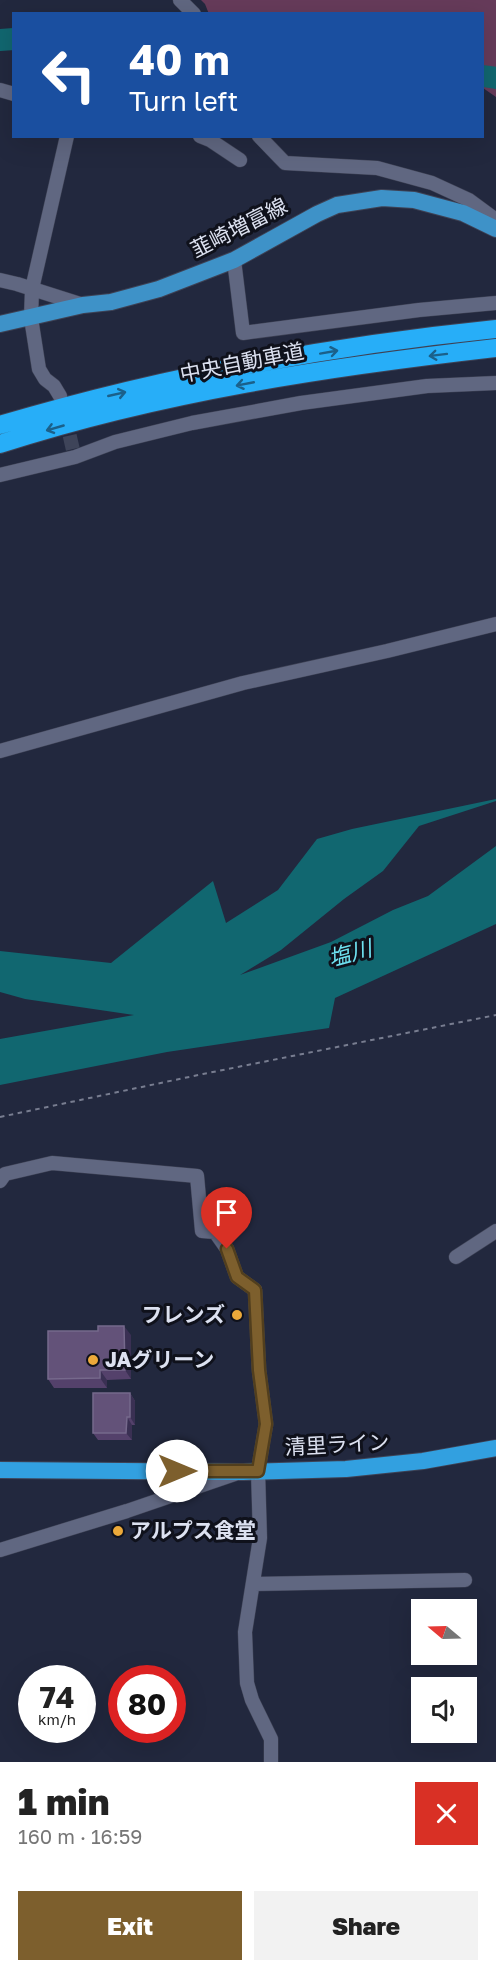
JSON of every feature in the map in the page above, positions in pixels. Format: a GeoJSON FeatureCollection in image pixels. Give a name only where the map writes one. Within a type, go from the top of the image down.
{"type":"FeatureCollection","features":[{"type":"Feature","properties":{"kind":"highway","name":"中央自動車道"},"geometry":{"type":"LineString","coordinates":[[0,425],[94,399],[238,368],[374,344],[496,329]]}},
{"type":"Feature","properties":{"kind":"highway","name":"中央自動車道"},"geometry":{"type":"LineString","coordinates":[[0,444],[88,418],[240,384],[376,362],[496,348]]}},
{"type":"Feature","properties":{"kind":"highway","name":"清里ライン"},"geometry":{"type":"LineString","coordinates":[[0,1470],[346,1470],[423,1461],[496,1448]]}},
{"type":"Feature","properties":{"kind":"main road","name":"韮崎増富線"},"geometry":{"type":"LineString","coordinates":[[0,324],[83,305],[111,302],[159,289],[234,260],[337,205],[382,198],[414,200],[463,213],[496,225]]}},
{"type":"Feature","properties":{"kind":"street"},"geometry":{"type":"LineString","coordinates":[[180,0],[192,12]]}},
{"type":"Feature","properties":{"kind":"street"},"geometry":{"type":"LineString","coordinates":[[60,396],[39,369],[31,318],[32,289],[67,138]]}},
{"type":"Feature","properties":{"kind":"street"},"geometry":{"type":"LineString","coordinates":[[205,138],[240,160]]}},
{"type":"Feature","properties":{"kind":"street"},"geometry":{"type":"LineString","coordinates":[[262,138],[285,163],[377,168],[432,183],[469,200],[496,225]]}},
{"type":"Feature","properties":{"kind":"street"},"geometry":{"type":"LineString","coordinates":[[234,260],[243,333],[419,310],[496,303]]}},
{"type":"Feature","properties":{"kind":"street"},"geometry":{"type":"LineString","coordinates":[[0,280],[83,305]]}},
{"type":"Feature","properties":{"kind":"street"},"geometry":{"type":"LineString","coordinates":[[0,475],[74,453],[192,423],[301,403],[427,386],[496,383]]}},
{"type":"Feature","properties":{"kind":"street"},"geometry":{"type":"LineString","coordinates":[[0,751],[243,683],[496,624]]}},
{"type":"Feature","properties":{"kind":"street"},"geometry":{"type":"LineString","coordinates":[[0,1181],[4,1174],[52,1163],[197,1176],[202,1231],[215,1232],[227,1249],[237,1277],[255,1290],[259,1370],[266,1424],[250,1471],[260,1538],[245,1632],[247,1683],[252,1700],[272,1739],[271,1762]]}},
{"type":"Feature","properties":{"kind":"street"},"geometry":{"type":"LineString","coordinates":[[456,1257],[496,1231]]}},
{"type":"Feature","properties":{"kind":"street"},"geometry":{"type":"LineString","coordinates":[[0,1550],[127,1512],[250,1471]]}},
{"type":"Feature","properties":{"kind":"street"},"geometry":{"type":"LineString","coordinates":[[253,1584],[465,1580]]}},
{"type":"Feature","properties":{"kind":"path"},"geometry":{"type":"LineString","coordinates":[[0,1117],[496,1015]]}},
{"type":"Feature","properties":{"kind":"shaded area"},"geometry":{"type":"Polygon","coordinates":[[[201,0],[496,0],[496,97],[484,89],[484,12],[208,12],[201,0]]]}},
{"type":"Feature","properties":{"kind":"water","name":"塩川"},"geometry":{"type":"Polygon","coordinates":[[[496,799],[496,801],[419,826],[383,871],[281,950],[240,975],[331,942],[393,910],[428,896],[496,846],[496,924],[335,998],[329,1028],[167,1052],[0,1085],[0,1039],[134,1015],[25,999],[0,992],[0,951],[111,963],[213,881],[226,923],[278,890],[317,839],[352,829],[496,799]]]}},
{"type":"Feature","properties":{"kind":"building","name":"JAグリーン"},"geometry":{"type":"Polygon","coordinates":[[[98,1326],[124,1326],[125,1370],[100,1370],[100,1378],[48,1379],[48,1331],[98,1331],[98,1326]]]}},
{"type":"Feature","properties":{"kind":"building"},"geometry":{"type":"Polygon","coordinates":[[[93,1393],[130,1393],[130,1417],[127,1417],[126,1433],[93,1433],[93,1393]]]}},
{"type":"Feature","properties":{"kind":"waterway"},"geometry":{"type":"LineString","coordinates":[[0,40],[12,39]]}},
{"type":"Feature","properties":{"kind":"waterway"},"geometry":{"type":"LineString","coordinates":[[484,76],[496,78]]}},
{"type":"Feature","properties":{"kind":"tunnel"},"geometry":{"type":"LineString","coordinates":[[65,415],[73,450]]}},
{"type":"Feature","properties":{"kind":"place","name":"フレンズ"},"geometry":{"type":"Point","coordinates":[237,1315]}},
{"type":"Feature","properties":{"kind":"place","name":"JAグリーン"},"geometry":{"type":"Point","coordinates":[93,1360]}},
{"type":"Feature","properties":{"kind":"place","name":"アルプス食堂"},"geometry":{"type":"Point","coordinates":[118,1531]}},
{"type":"Feature","properties":{"kind":"route"},"geometry":{"type":"LineString","coordinates":[[177,1471],[258,1471],[266,1424],[259,1370],[255,1290],[237,1277],[227,1249]]}}]}
